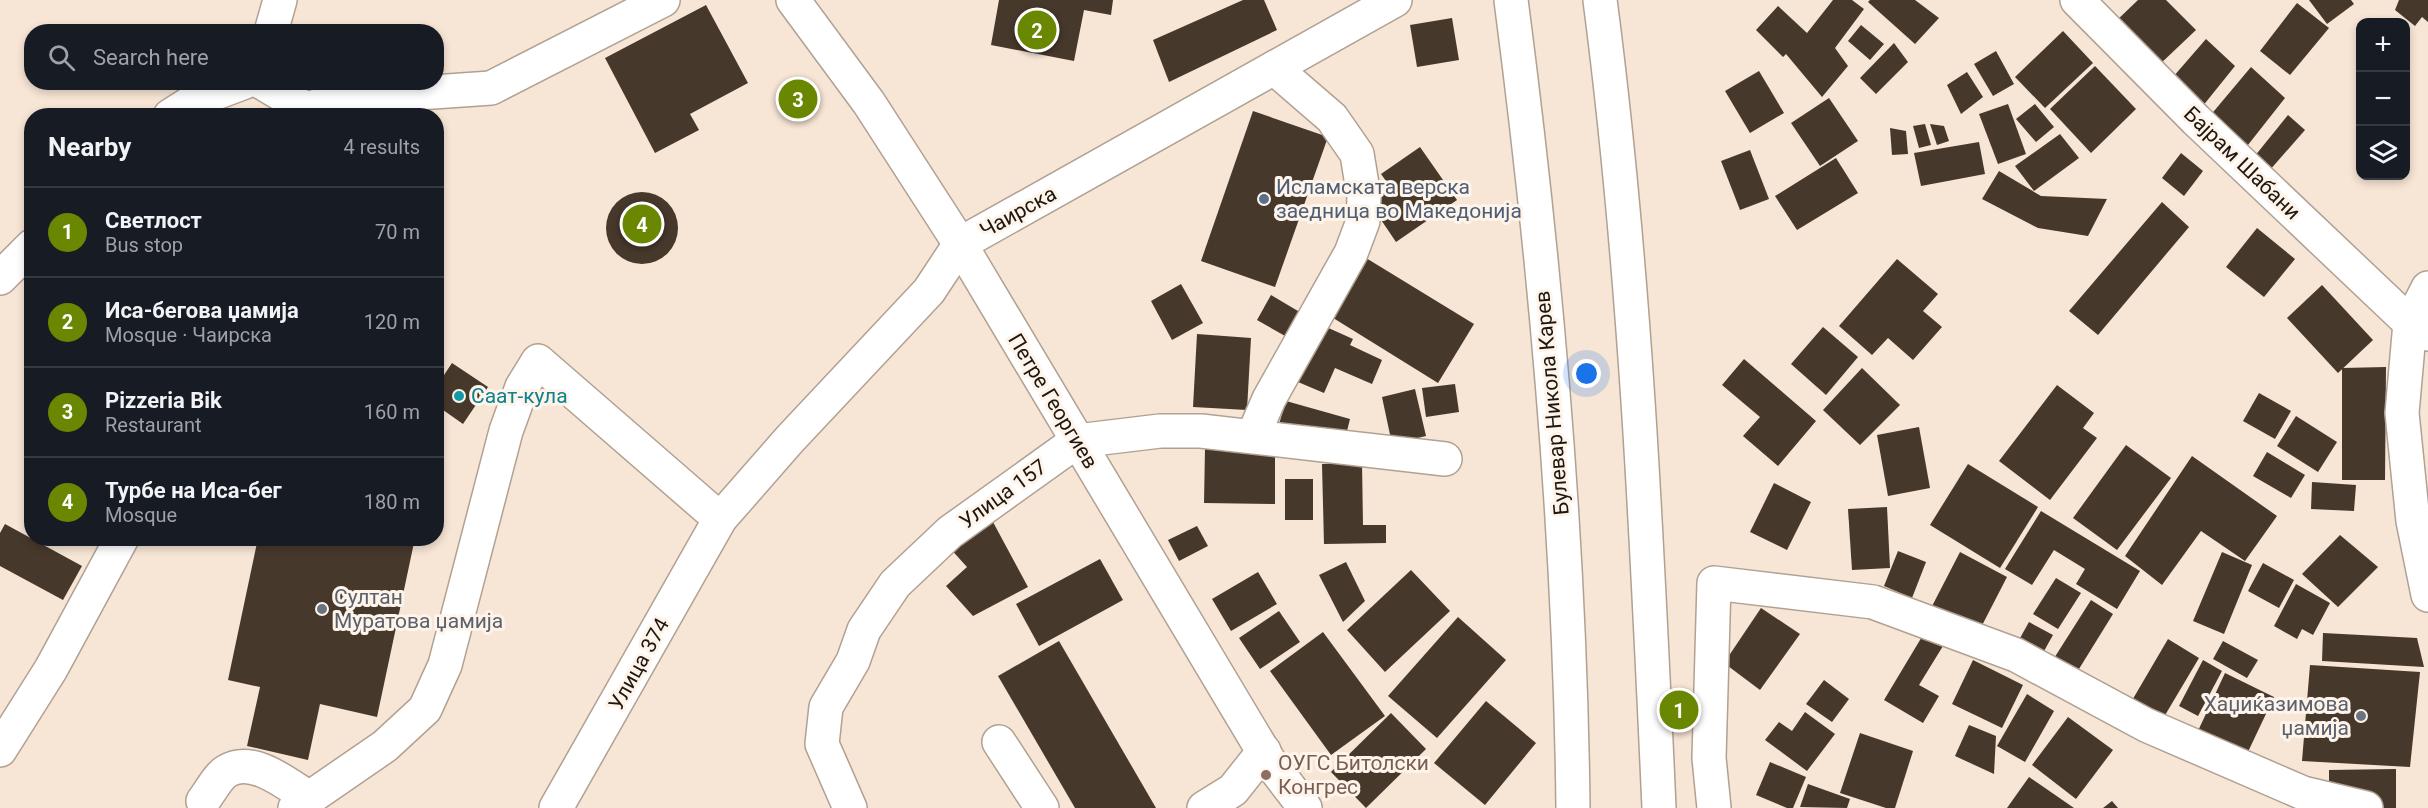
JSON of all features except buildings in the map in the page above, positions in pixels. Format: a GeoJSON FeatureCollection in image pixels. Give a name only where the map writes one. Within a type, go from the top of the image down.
{"type":"FeatureCollection","features":[{"type":"Feature","properties":{"kind":"street"},"geometry":{"type":"LineString","coordinates":[[273,24],[280,0]]}},
{"type":"Feature","properties":{"kind":"street"},"geometry":{"type":"LineString","coordinates":[[317,108],[346,98],[491,88],[663,0]]}},
{"type":"Feature","properties":{"kind":"street","name":"Петре Георгиев"},"geometry":{"type":"LineString","coordinates":[[793,0],[868,103],[960,244],[1264,751],[1305,808]]}},
{"type":"Feature","properties":{"kind":"street","name":"Чаирска"},"geometry":{"type":"LineString","coordinates":[[720,519],[790,439],[929,291],[960,244],[1395,0]]}},
{"type":"Feature","properties":{"kind":"street"},"geometry":{"type":"LineString","coordinates":[[1506,0],[1517,42]]}},
{"type":"Feature","properties":{"kind":"street","name":"Булевар Никола Карев"},"geometry":{"type":"LineString","coordinates":[[1511,0],[1560,471],[1569,806]]}},
{"type":"Feature","properties":{"kind":"street"},"geometry":{"type":"LineString","coordinates":[[1600,0],[1617,133],[1649,581],[1659,808]]}},
{"type":"Feature","properties":{"kind":"street"},"geometry":{"type":"LineString","coordinates":[[1617,133],[1623,0]]}},
{"type":"Feature","properties":{"kind":"street","name":"Бајрам Шабани"},"geometry":{"type":"LineString","coordinates":[[2077,0],[2196,120],[2419,329]]}},
{"type":"Feature","properties":{"kind":"street"},"geometry":{"type":"LineString","coordinates":[[1253,436],[1269,399],[1351,253],[1363,221],[1364,197],[1357,154],[1332,118],[1274,68]]}},
{"type":"Feature","properties":{"kind":"street"},"geometry":{"type":"LineString","coordinates":[[183,108],[224,90]]}},
{"type":"Feature","properties":{"kind":"street"},"geometry":{"type":"LineString","coordinates":[[273,90],[300,108]]}},
{"type":"Feature","properties":{"kind":"street"},"geometry":{"type":"LineString","coordinates":[[0,278],[24,254]]}},
{"type":"Feature","properties":{"kind":"street"},"geometry":{"type":"LineString","coordinates":[[2428,288],[2402,412],[2414,521],[2428,595]]}},
{"type":"Feature","properties":{"kind":"street"},"geometry":{"type":"LineString","coordinates":[[203,801],[226,771],[243,767],[259,769],[302,803],[385,746],[425,709],[445,665],[507,431],[522,387],[538,361],[720,519]]}},
{"type":"Feature","properties":{"kind":"street","name":"Улица 157"},"geometry":{"type":"LineString","coordinates":[[850,808],[822,744],[826,707],[853,661],[864,630],[895,585],[950,532],[1077,441],[1160,431],[1201,431],[1445,459]]}},
{"type":"Feature","properties":{"kind":"street","name":"Улица 374"},"geometry":{"type":"LineString","coordinates":[[556,808],[720,519]]}},
{"type":"Feature","properties":{"kind":"street"},"geometry":{"type":"LineString","coordinates":[[0,750],[51,669],[118,546]]}},
{"type":"Feature","properties":{"kind":"street"},"geometry":{"type":"LineString","coordinates":[[1714,808],[1709,758],[1714,583],[1873,602],[2016,655],[2146,725],[2303,793],[2366,808]]}},
{"type":"Feature","properties":{"kind":"street"},"geometry":{"type":"LineString","coordinates":[[999,742],[1042,808]]}},
{"type":"Feature","properties":{"kind":"street"},"geometry":{"type":"LineString","coordinates":[[1204,808],[1233,790],[1264,751]]}},
{"type":"Feature","properties":{"kind":"place","name":"Иса-бегова џамија"},"geometry":{"type":"Point","coordinates":[1037,30]}},
{"type":"Feature","properties":{"kind":"place","name":"Pizzeria Bik"},"geometry":{"type":"Point","coordinates":[798,99]}},
{"type":"Feature","properties":{"kind":"place","name":"Исламската верска заедница во Македонија"},"geometry":{"type":"Point","coordinates":[1264,199]}},
{"type":"Feature","properties":{"kind":"place","name":"Турбе на Иса-бег"},"geometry":{"type":"Point","coordinates":[642,224]}},
{"type":"Feature","properties":{"kind":"place","name":"Саат-кула"},"geometry":{"type":"Point","coordinates":[459,396]}},
{"type":"Feature","properties":{"kind":"place","name":"Султан Муратова џамија"},"geometry":{"type":"Point","coordinates":[322,609]}},
{"type":"Feature","properties":{"kind":"place","name":"Светлост"},"geometry":{"type":"Point","coordinates":[1679,710]}},
{"type":"Feature","properties":{"kind":"place","name":"Хаџиќазимова џамија"},"geometry":{"type":"Point","coordinates":[2361,716]}},
{"type":"Feature","properties":{"kind":"place","name":"ОУГС Битолски Конгрес"},"geometry":{"type":"Point","coordinates":[1266,775]}}]}
